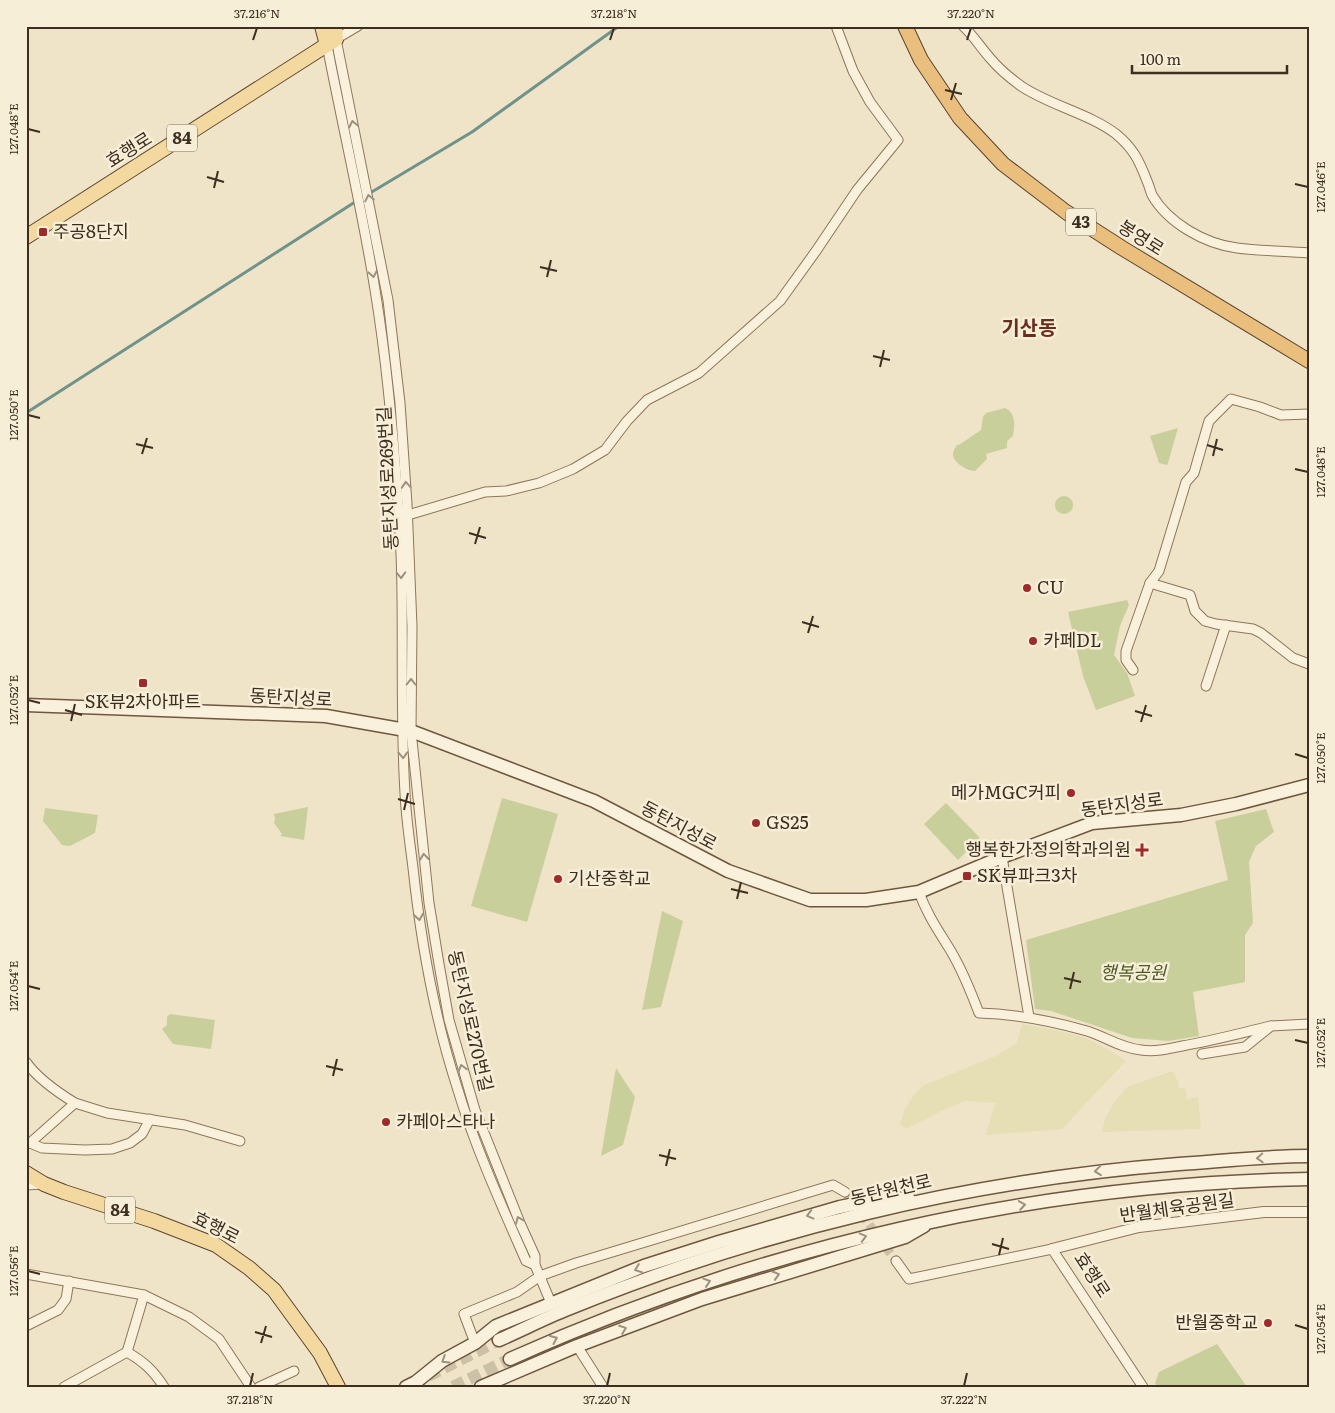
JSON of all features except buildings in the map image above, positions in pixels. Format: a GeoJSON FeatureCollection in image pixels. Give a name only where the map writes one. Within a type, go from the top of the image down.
{"type":"FeatureCollection","features":[{"type":"Feature","properties":{"kind":"highway","name":"봉영로"},"geometry":{"type":"LineString","coordinates":[[905,26],[921,60],[960,118],[1003,164],[1066,212],[1309,361]]}},
{"type":"Feature","properties":{"kind":"main road"},"geometry":{"type":"LineString","coordinates":[[322,26],[333,37]]}},
{"type":"Feature","properties":{"kind":"main road","name":"효행로"},"geometry":{"type":"LineString","coordinates":[[26,237],[333,37]]}},
{"type":"Feature","properties":{"kind":"main road","name":"동탄지성로"},"geometry":{"type":"LineString","coordinates":[[26,705],[326,716],[406,730],[594,801],[728,872],[810,900],[866,900],[919,892],[1002,857],[1092,823],[1181,815],[1236,804],[1309,785]]}},
{"type":"Feature","properties":{"kind":"main road","name":"동탄원천로"},"geometry":{"type":"LineString","coordinates":[[499,1340],[567,1309],[698,1262],[837,1221],[927,1200],[1026,1181],[1089,1172],[1230,1160],[1309,1156]]}},
{"type":"Feature","properties":{"kind":"main road","name":"효행로"},"geometry":{"type":"LineString","coordinates":[[26,1173],[44,1184],[64,1192],[154,1221],[216,1245],[249,1268],[274,1290],[320,1353],[338,1387]]}},
{"type":"Feature","properties":{"kind":"main road"},"geometry":{"type":"LineString","coordinates":[[510,1358],[574,1330],[704,1283],[795,1255],[933,1220],[1027,1204],[1168,1185],[1238,1180],[1309,1179]]}},
{"type":"Feature","properties":{"kind":"main road"},"geometry":{"type":"LineString","coordinates":[[412,1385],[442,1361],[474,1343],[496,1326],[644,1266],[797,1218],[884,1198],[927,1200]]}},
{"type":"Feature","properties":{"kind":"main road"},"geometry":{"type":"LineString","coordinates":[[481,1387],[577,1346],[702,1299],[905,1237],[933,1220]]}},
{"type":"Feature","properties":{"kind":"street"},"geometry":{"type":"LineString","coordinates":[[358,26],[333,37],[353,174],[376,296],[388,388],[399,504],[407,818],[417,903],[430,988],[456,1086],[478,1150],[526,1261],[535,1265],[551,1303]]}},
{"type":"Feature","properties":{"kind":"street"},"geometry":{"type":"LineString","coordinates":[[408,515],[486,492],[506,491],[539,483],[573,469],[605,450],[627,421],[647,400],[699,373],[780,301],[857,190],[898,140],[870,102],[853,71],[836,26]]}},
{"type":"Feature","properties":{"kind":"street"},"geometry":{"type":"LineString","coordinates":[[965,27],[991,60],[1023,87],[1098,124],[1125,142],[1137,156],[1152,194],[1165,211],[1186,228],[1212,242],[1235,248],[1309,253]]}},
{"type":"Feature","properties":{"kind":"street","name":"동탄지성로269번길"},"geometry":{"type":"LineString","coordinates":[[333,37],[374,224],[388,300],[400,403],[408,515],[412,626],[406,730]]}},
{"type":"Feature","properties":{"kind":"street"},"geometry":{"type":"LineString","coordinates":[[1133,670],[1126,660],[1126,651],[1150,583],[1159,571],[1186,482],[1194,473],[1210,421],[1221,407],[1231,399],[1281,415],[1309,414]]}},
{"type":"Feature","properties":{"kind":"street"},"geometry":{"type":"LineString","coordinates":[[1150,583],[1190,595],[1195,612],[1205,621],[1253,629],[1262,633],[1293,658],[1309,664]]}},
{"type":"Feature","properties":{"kind":"street"},"geometry":{"type":"LineString","coordinates":[[1206,686],[1226,625]]}},
{"type":"Feature","properties":{"kind":"street"},"geometry":{"type":"LineString","coordinates":[[1002,857],[1029,1018]]}},
{"type":"Feature","properties":{"kind":"street"},"geometry":{"type":"LineString","coordinates":[[919,892],[938,933],[970,987],[979,1013],[1029,1018],[1089,1032],[1123,1047],[1154,1052],[1271,1026],[1309,1024]]}},
{"type":"Feature","properties":{"kind":"street"},"geometry":{"type":"LineString","coordinates":[[1202,1054],[1245,1047],[1271,1026]]}},
{"type":"Feature","properties":{"kind":"street"},"geometry":{"type":"LineString","coordinates":[[26,1062],[58,1092],[75,1103],[107,1113],[185,1125],[240,1141]]}},
{"type":"Feature","properties":{"kind":"street"},"geometry":{"type":"LineString","coordinates":[[75,1103],[28,1143],[42,1148],[112,1149],[130,1143],[142,1134],[150,1119]]}},
{"type":"Feature","properties":{"kind":"street"},"geometry":{"type":"LineString","coordinates":[[26,1185],[44,1184]]}},
{"type":"Feature","properties":{"kind":"street"},"geometry":{"type":"LineString","coordinates":[[474,1343],[464,1314],[517,1292],[540,1276],[576,1263],[833,1184],[845,1192]]}},
{"type":"Feature","properties":{"kind":"street","name":"반월체육공원길"},"geometry":{"type":"LineString","coordinates":[[1052,1249],[1138,1227],[1264,1212],[1309,1212]]}},
{"type":"Feature","properties":{"kind":"street","name":"효행로"},"geometry":{"type":"LineString","coordinates":[[896,1261],[909,1278],[1052,1249],[1143,1387]]}},
{"type":"Feature","properties":{"kind":"street"},"geometry":{"type":"LineString","coordinates":[[26,1274],[144,1295],[189,1317],[219,1339],[251,1387]]}},
{"type":"Feature","properties":{"kind":"street"},"geometry":{"type":"LineString","coordinates":[[26,1326],[58,1310],[66,1299],[69,1281]]}},
{"type":"Feature","properties":{"kind":"street"},"geometry":{"type":"LineString","coordinates":[[64,1387],[127,1352],[144,1295]]}},
{"type":"Feature","properties":{"kind":"street"},"geometry":{"type":"LineString","coordinates":[[577,1346],[603,1387]]}},
{"type":"Feature","properties":{"kind":"street"},"geometry":{"type":"LineString","coordinates":[[127,1352],[144,1363],[156,1374],[164,1387]]}},
{"type":"Feature","properties":{"kind":"street"},"geometry":{"type":"LineString","coordinates":[[259,1387],[294,1371]]}},
{"type":"Feature","properties":{"kind":"shaded area"},"geometry":{"type":"Polygon","coordinates":[[[1022,1024],[1086,1038],[1126,1061],[1062,1129],[986,1135],[995,1103],[965,1101],[908,1128],[903,1127],[900,1123],[905,1109],[914,1095],[924,1085],[998,1055],[1017,1043],[1022,1024]]]}},
{"type":"Feature","properties":{"kind":"shaded area"},"geometry":{"type":"Polygon","coordinates":[[[1172,1071],[1178,1081],[1179,1088],[1185,1088],[1187,1099],[1198,1097],[1201,1129],[1102,1132],[1105,1119],[1113,1104],[1127,1087],[1172,1071]]]}},
{"type":"Feature","properties":{"kind":"green space"},"geometry":{"type":"Polygon","coordinates":[[[1005,408],[1013,416],[1014,424],[1013,436],[1007,441],[1007,448],[986,454],[987,459],[975,471],[960,465],[953,455],[958,444],[981,430],[983,417],[986,413],[1005,408]]]}},
{"type":"Feature","properties":{"kind":"green space"},"geometry":{"type":"Polygon","coordinates":[[[1178,428],[1167,465],[1159,463],[1150,436],[1178,428]]]}},
{"type":"Feature","properties":{"kind":"green space"},"geometry":{"type":"Polygon","coordinates":[[[1060,496],[1068,496],[1073,501],[1071,512],[1060,514],[1055,509],[1055,501],[1060,496]]]}},
{"type":"Feature","properties":{"kind":"green space"},"geometry":{"type":"Polygon","coordinates":[[[1127,600],[1129,605],[1120,626],[1114,655],[1127,673],[1135,696],[1096,710],[1083,676],[1068,612],[1127,600]]]}},
{"type":"Feature","properties":{"kind":"green space"},"geometry":{"type":"Polygon","coordinates":[[[502,798],[558,814],[527,922],[471,906],[502,798]]]}},
{"type":"Feature","properties":{"kind":"green space"},"geometry":{"type":"Polygon","coordinates":[[[946,803],[980,838],[958,860],[924,824],[946,803]]]}},
{"type":"Feature","properties":{"kind":"green space"},"geometry":{"type":"Polygon","coordinates":[[[308,807],[304,840],[280,836],[282,834],[274,823],[274,814],[308,807]]]}},
{"type":"Feature","properties":{"kind":"green space"},"geometry":{"type":"Polygon","coordinates":[[[45,808],[98,815],[95,833],[70,846],[62,845],[43,821],[45,808]]]}},
{"type":"Feature","properties":{"kind":"green space","name":"행복공원"},"geometry":{"type":"Polygon","coordinates":[[[1266,809],[1274,832],[1256,846],[1249,862],[1253,923],[1245,935],[1245,982],[1193,992],[1199,1036],[1168,1041],[1132,1038],[1051,1011],[1035,1009],[1026,940],[1228,880],[1215,821],[1266,809]]]}},
{"type":"Feature","properties":{"kind":"green space"},"geometry":{"type":"Polygon","coordinates":[[[662,911],[683,921],[661,1007],[642,1010],[662,911]]]}},
{"type":"Feature","properties":{"kind":"green space"},"geometry":{"type":"Polygon","coordinates":[[[170,1014],[215,1020],[211,1049],[173,1044],[162,1029],[167,1025],[167,1017],[170,1014]]]}},
{"type":"Feature","properties":{"kind":"green space"},"geometry":{"type":"Polygon","coordinates":[[[616,1068],[635,1097],[623,1145],[601,1156],[616,1068]]]}},
{"type":"Feature","properties":{"kind":"green space"},"geometry":{"type":"Polygon","coordinates":[[[1217,1344],[1247,1387],[1158,1387],[1155,1383],[1159,1372],[1217,1344]]]}},
{"type":"Feature","properties":{"kind":"waterway"},"geometry":{"type":"LineString","coordinates":[[26,413],[355,202],[472,132],[619,26]]}},
{"type":"Feature","properties":{"kind":"tunnel"},"geometry":{"type":"LineString","coordinates":[[845,1192],[896,1261]]}},
{"type":"Feature","properties":{"kind":"tunnel"},"geometry":{"type":"LineString","coordinates":[[428,1376],[499,1340]]}},
{"type":"Feature","properties":{"kind":"tunnel"},"geometry":{"type":"LineString","coordinates":[[453,1387],[510,1359]]}},
{"type":"Feature","properties":{"kind":"place","name":"주공8단지"},"geometry":{"type":"Point","coordinates":[43,232]}},
{"type":"Feature","properties":{"kind":"place","name":"CU"},"geometry":{"type":"Point","coordinates":[1027,588]}},
{"type":"Feature","properties":{"kind":"place","name":"카페DL"},"geometry":{"type":"Point","coordinates":[1033,641]}},
{"type":"Feature","properties":{"kind":"place","name":"SK뷰2차아파트"},"geometry":{"type":"Point","coordinates":[143,683]}},
{"type":"Feature","properties":{"kind":"place","name":"메가MGC커피"},"geometry":{"type":"Point","coordinates":[1071,793]}},
{"type":"Feature","properties":{"kind":"place","name":"GS25"},"geometry":{"type":"Point","coordinates":[756,823]}},
{"type":"Feature","properties":{"kind":"place","name":"행복한가정의학과의원"},"geometry":{"type":"Point","coordinates":[1142,850]}},
{"type":"Feature","properties":{"kind":"place","name":"SK뷰파크3차"},"geometry":{"type":"Point","coordinates":[967,876]}},
{"type":"Feature","properties":{"kind":"place","name":"기산중학교"},"geometry":{"type":"Point","coordinates":[558,879]}},
{"type":"Feature","properties":{"kind":"place","name":"카페아스타나"},"geometry":{"type":"Point","coordinates":[386,1122]}},
{"type":"Feature","properties":{"kind":"place","name":"반월중학교"},"geometry":{"type":"Point","coordinates":[1268,1323]}},
{"type":"Feature","properties":{"kind":"district","name":"기산동"},"geometry":{"type":"Point","coordinates":[1029,328]}}]}
